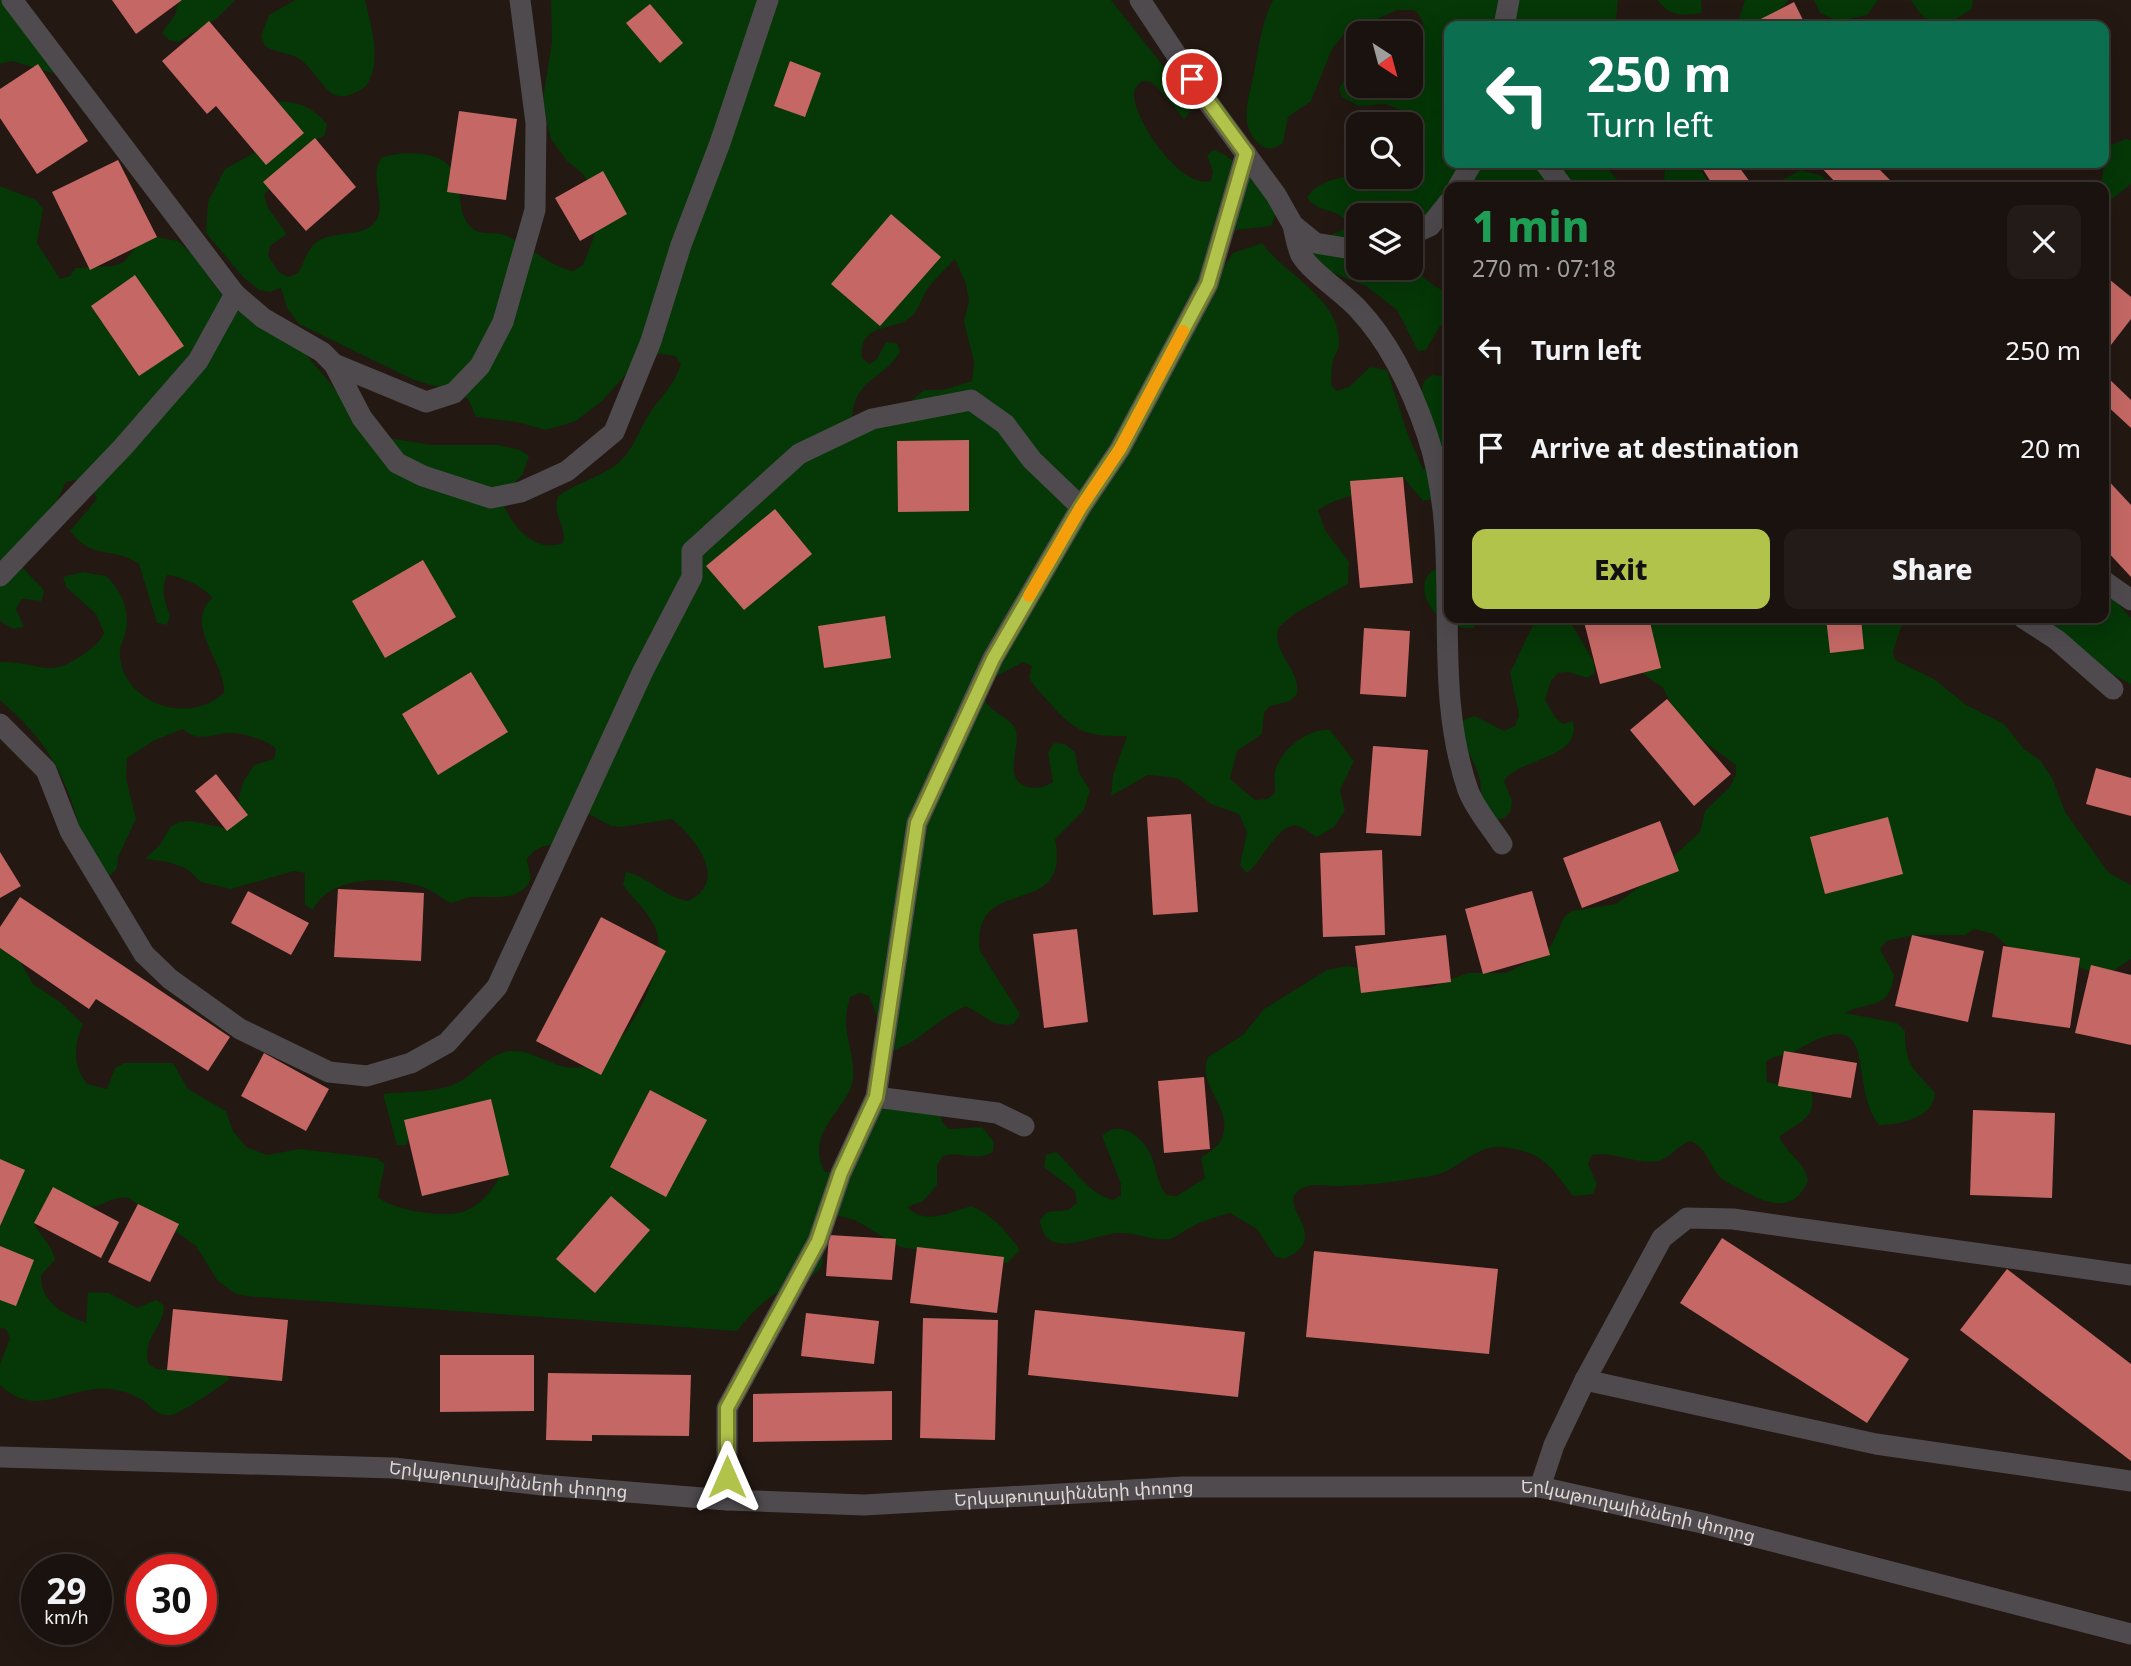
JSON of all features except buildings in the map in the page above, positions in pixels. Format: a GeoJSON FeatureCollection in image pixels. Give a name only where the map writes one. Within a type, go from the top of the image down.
{"type":"FeatureCollection","features":[{"type":"Feature","properties":{"kind":"street"},"geometry":{"type":"LineString","coordinates":[[12,0],[235,294],[263,318],[322,352],[334,364],[362,418],[397,463],[463,490],[491,498],[522,492],[567,471],[614,432],[651,341],[681,245],[720,143],[768,0]]}},
{"type":"Feature","properties":{"kind":"street"},"geometry":{"type":"LineString","coordinates":[[334,364],[426,402],[454,393],[472,375],[480,366],[503,322],[535,211],[536,123],[520,0]]}},
{"type":"Feature","properties":{"kind":"street"},"geometry":{"type":"LineString","coordinates":[[1140,0],[1293,225],[1315,243],[1346,248]]}},
{"type":"Feature","properties":{"kind":"street"},"geometry":{"type":"LineString","coordinates":[[1504,21],[1509,0]]}},
{"type":"Feature","properties":{"kind":"street"},"geometry":{"type":"LineString","coordinates":[[727,1500],[727,1408],[818,1241],[841,1173],[876,1097],[917,823],[993,659],[1081,507],[1120,449],[1208,284],[1246,153]]}},
{"type":"Feature","properties":{"kind":"street"},"geometry":{"type":"LineString","coordinates":[[1423,229],[1430,226],[1444,208]]}},
{"type":"Feature","properties":{"kind":"street"},"geometry":{"type":"LineString","coordinates":[[1293,225],[1301,256],[1360,311],[1389,350],[1408,385],[1428,436],[1444,525]]}},
{"type":"Feature","properties":{"kind":"street"},"geometry":{"type":"LineString","coordinates":[[0,576],[123,447],[198,361],[235,294]]}},
{"type":"Feature","properties":{"kind":"street"},"geometry":{"type":"LineString","coordinates":[[0,724],[46,770],[70,831],[144,954],[170,979],[240,1029],[329,1072],[367,1076],[411,1063],[447,1043],[497,987],[643,671],[692,578],[692,551],[799,454],[872,419],[971,400],[1005,424],[1032,460],[1081,507]]}},
{"type":"Feature","properties":{"kind":"street"},"geometry":{"type":"LineString","coordinates":[[2109,585],[2131,600]]}},
{"type":"Feature","properties":{"kind":"street"},"geometry":{"type":"LineString","coordinates":[[1446,623],[1458,754],[1469,793],[1502,844]]}},
{"type":"Feature","properties":{"kind":"street"},"geometry":{"type":"LineString","coordinates":[[2031,623],[2057,640],[2113,689]]}},
{"type":"Feature","properties":{"kind":"street"},"geometry":{"type":"LineString","coordinates":[[876,1097],[997,1113],[1024,1126]]}},
{"type":"Feature","properties":{"kind":"street"},"geometry":{"type":"LineString","coordinates":[[1540,1487],[1554,1445],[1585,1380],[1662,1238],[1687,1218],[1733,1219],[2131,1275]]}},
{"type":"Feature","properties":{"kind":"street"},"geometry":{"type":"LineString","coordinates":[[1585,1380],[1876,1444],[2131,1481]]}},
{"type":"Feature","properties":{"kind":"street","name":"Երկաթուղայինների փողոց"},"geometry":{"type":"LineString","coordinates":[[0,1457],[394,1468],[542,1485],[727,1500],[864,1505],[1183,1488],[1540,1487],[1702,1523],[2131,1634]]}},
{"type":"Feature","properties":{"kind":"green space"},"geometry":{"type":"Polygon","coordinates":[[[0,0],[9,0],[66,77],[12,61],[0,64],[0,0]]]}},
{"type":"Feature","properties":{"kind":"green space"},"geometry":{"type":"Polygon","coordinates":[[[179,0],[235,0],[216,19],[178,42],[169,40],[162,33],[175,15],[179,0]]]}},
{"type":"Feature","properties":{"kind":"green space"},"geometry":{"type":"Polygon","coordinates":[[[295,0],[365,0],[375,55],[371,77],[366,86],[353,94],[335,95],[301,60],[265,46],[261,36],[269,15],[295,0]]]}},
{"type":"Feature","properties":{"kind":"green space"},"geometry":{"type":"Polygon","coordinates":[[[551,0],[1111,0],[1171,76],[1191,111],[1184,119],[1151,82],[1142,81],[1136,87],[1136,107],[1162,151],[1186,175],[1199,181],[1211,181],[1213,172],[1207,155],[1214,150],[1222,153],[1257,184],[1274,209],[1271,226],[1237,230],[1229,234],[1222,269],[1233,253],[1262,243],[1310,288],[1331,313],[1337,327],[1339,345],[1332,364],[1331,385],[1337,391],[1349,387],[1370,367],[1387,370],[1408,435],[1423,469],[1432,466],[1422,390],[1424,381],[1432,375],[1444,376],[1444,526],[1433,499],[1423,501],[1403,477],[1318,510],[1325,530],[1349,562],[1348,584],[1294,614],[1279,627],[1279,645],[1295,676],[1297,694],[1290,701],[1270,706],[1264,713],[1262,734],[1237,751],[1230,779],[1255,800],[1267,799],[1275,793],[1275,771],[1283,755],[1305,736],[1330,730],[1354,761],[1340,790],[1345,811],[1334,827],[1317,837],[1298,826],[1285,829],[1247,873],[1240,865],[1247,832],[1239,814],[1211,804],[1179,779],[1169,777],[1148,775],[1111,796],[1113,775],[1127,736],[1090,733],[1073,725],[1035,686],[1029,678],[1032,666],[1023,662],[989,680],[984,699],[1015,728],[1017,735],[1014,769],[1015,777],[1020,783],[1035,788],[1053,782],[1048,753],[1054,743],[1065,744],[1075,752],[1079,773],[1090,790],[1084,810],[1055,839],[1056,865],[1049,881],[1036,890],[1004,902],[990,911],[981,926],[980,951],[1020,1014],[1014,1024],[1000,1024],[966,1006],[895,1050],[887,1043],[869,996],[860,993],[850,997],[846,1021],[853,1069],[852,1084],[822,1135],[819,1146],[825,1172],[835,1171],[879,1109],[923,1103],[940,1111],[942,1122],[949,1129],[982,1127],[994,1142],[993,1152],[980,1156],[943,1156],[937,1165],[937,1185],[923,1201],[907,1207],[915,1213],[930,1217],[971,1206],[979,1209],[998,1224],[1020,1250],[1007,1263],[900,1247],[855,1220],[835,1215],[820,1238],[823,1259],[819,1270],[811,1277],[768,1299],[737,1331],[245,1296],[234,1293],[217,1280],[196,1246],[129,1198],[119,1198],[97,1206],[46,1214],[34,1223],[52,1250],[55,1260],[41,1275],[49,1300],[70,1316],[86,1323],[88,1292],[109,1293],[137,1308],[156,1300],[164,1305],[163,1313],[148,1346],[148,1363],[156,1369],[213,1369],[230,1378],[201,1399],[171,1415],[161,1414],[131,1394],[112,1389],[93,1389],[40,1401],[14,1395],[0,1385],[0,1364],[10,1338],[6,1329],[0,1328],[0,939],[17,956],[33,984],[60,1002],[83,1024],[76,1055],[82,1077],[87,1084],[107,1089],[115,1068],[124,1063],[173,1063],[188,1089],[226,1111],[233,1131],[246,1147],[267,1155],[300,1149],[376,1158],[385,1164],[378,1197],[385,1202],[433,1214],[457,1213],[482,1200],[502,1171],[409,1135],[407,1145],[397,1145],[383,1094],[434,1090],[453,1085],[493,1057],[505,1052],[524,1052],[572,1068],[597,1061],[626,1031],[638,1011],[648,990],[659,949],[657,933],[651,920],[623,885],[626,872],[688,901],[700,893],[708,872],[699,849],[672,819],[621,827],[611,826],[585,812],[562,844],[542,847],[530,855],[527,860],[531,879],[519,892],[505,897],[471,897],[450,903],[421,886],[374,880],[344,885],[331,891],[313,910],[305,905],[305,873],[294,871],[231,889],[201,882],[187,869],[168,862],[145,859],[160,845],[170,827],[179,822],[191,821],[224,828],[233,822],[243,782],[254,765],[274,759],[276,749],[261,740],[242,734],[200,737],[183,729],[155,740],[127,758],[126,778],[136,819],[118,857],[117,868],[111,875],[100,873],[85,844],[70,797],[50,755],[23,722],[0,700],[0,662],[52,668],[72,661],[94,647],[104,633],[96,614],[66,587],[63,577],[83,572],[106,576],[117,588],[126,610],[127,626],[120,655],[125,675],[131,684],[155,703],[174,708],[195,708],[224,693],[223,681],[208,644],[202,620],[204,609],[212,598],[191,582],[167,575],[164,595],[170,615],[167,625],[157,623],[139,564],[121,555],[95,550],[78,540],[70,531],[97,499],[93,490],[76,480],[66,482],[48,520],[15,560],[44,590],[42,601],[22,599],[16,609],[24,627],[13,629],[0,621],[0,186],[36,200],[43,209],[37,243],[60,279],[70,276],[76,268],[113,266],[124,262],[137,245],[156,237],[178,241],[193,255],[224,298],[289,334],[340,395],[388,438],[432,445],[498,445],[520,450],[529,456],[523,474],[500,498],[510,517],[524,534],[542,544],[552,545],[563,543],[564,537],[557,510],[558,496],[609,470],[622,459],[675,377],[681,364],[675,356],[654,353],[629,371],[602,401],[576,421],[546,430],[517,422],[476,417],[468,399],[459,393],[414,380],[299,324],[287,308],[281,288],[270,292],[259,290],[243,277],[206,233],[208,202],[225,169],[254,153],[260,104],[279,101],[305,106],[327,124],[325,135],[299,150],[296,159],[264,195],[268,208],[287,234],[270,246],[268,256],[279,272],[288,277],[298,273],[309,250],[321,239],[362,230],[375,222],[380,208],[376,174],[381,158],[410,153],[431,156],[449,165],[457,180],[464,216],[472,228],[479,232],[507,236],[555,265],[573,271],[583,265],[594,237],[589,185],[583,174],[567,161],[551,139],[543,98],[552,42],[551,0]],[[955,259],[928,288],[911,317],[877,330],[865,339],[862,358],[869,364],[877,359],[886,342],[897,343],[900,352],[858,395],[852,418],[901,410],[924,390],[943,390],[972,381],[974,362],[964,322],[969,301],[966,284],[955,259]]]}},
{"type":"Feature","properties":{"kind":"green space"},"geometry":{"type":"Polygon","coordinates":[[[1273,0],[1618,0],[1616,21],[1444,21],[1444,168],[1606,168],[1619,182],[1444,182],[1444,211],[1423,243],[1423,203],[1346,203],[1346,222],[1341,216],[1317,207],[1307,197],[1327,182],[1346,177],[1346,189],[1423,189],[1423,112],[1403,112],[1386,104],[1359,106],[1342,97],[1339,89],[1346,77],[1346,98],[1423,98],[1423,21],[1414,10],[1397,10],[1373,21],[1346,21],[1346,33],[1332,49],[1311,101],[1288,117],[1283,143],[1274,148],[1259,144],[1248,128],[1248,100],[1261,36],[1273,0]]]}},
{"type":"Feature","properties":{"kind":"green space"},"geometry":{"type":"Polygon","coordinates":[[[1657,0],[1701,0],[1702,13],[1677,14],[1667,10],[1657,0]]]}},
{"type":"Feature","properties":{"kind":"green space"},"geometry":{"type":"Polygon","coordinates":[[[1745,0],[1789,0],[1771,21],[1737,21],[1745,0]]]}},
{"type":"Feature","properties":{"kind":"green space"},"geometry":{"type":"Polygon","coordinates":[[[1814,0],[1878,0],[1867,15],[1838,21],[1820,13],[1814,0]]]}},
{"type":"Feature","properties":{"kind":"green space"},"geometry":{"type":"Polygon","coordinates":[[[1911,0],[1973,0],[1972,9],[1952,21],[1928,21],[1911,0]]]}},
{"type":"Feature","properties":{"kind":"green space"},"geometry":{"type":"Polygon","coordinates":[[[2126,139],[2131,140],[2131,184],[2109,201],[2109,182],[2100,182],[2103,168],[2109,168],[2109,146],[2126,139]]]}},
{"type":"Feature","properties":{"kind":"green space"},"geometry":{"type":"Polygon","coordinates":[[[1665,168],[1699,168],[1709,182],[1664,182],[1665,168]]]}},
{"type":"Feature","properties":{"kind":"green space"},"geometry":{"type":"Polygon","coordinates":[[[1801,170],[1822,176],[1826,182],[1781,182],[1801,170]]]}},
{"type":"Feature","properties":{"kind":"green space"},"geometry":{"type":"Polygon","coordinates":[[[1346,228],[1346,278],[1331,272],[1311,252],[1323,238],[1346,228]]]}},
{"type":"Feature","properties":{"kind":"green space"},"geometry":{"type":"Polygon","coordinates":[[[1423,277],[1444,291],[1444,325],[1440,326],[1426,350],[1418,351],[1397,310],[1366,286],[1351,280],[1423,280],[1423,277]]]}},
{"type":"Feature","properties":{"kind":"green space"},"geometry":{"type":"Polygon","coordinates":[[[1444,566],[1444,620],[1434,612],[1424,590],[1426,579],[1433,571],[1444,566]]]}},
{"type":"Feature","properties":{"kind":"green space"},"geometry":{"type":"Polygon","coordinates":[[[2109,594],[2131,618],[2131,684],[2100,668],[2042,623],[2109,623],[2109,594]]]}},
{"type":"Feature","properties":{"kind":"green space"},"geometry":{"type":"Polygon","coordinates":[[[1449,623],[1475,623],[1474,628],[1458,627],[1449,623]]]}},
{"type":"Feature","properties":{"kind":"green space"},"geometry":{"type":"Polygon","coordinates":[[[1571,623],[1594,662],[1595,672],[1588,678],[1568,672],[1558,673],[1551,681],[1545,700],[1555,717],[1563,724],[1573,721],[1573,734],[1559,751],[1511,773],[1504,781],[1512,801],[1511,811],[1504,818],[1493,820],[1480,805],[1478,773],[1459,728],[1465,719],[1475,716],[1504,731],[1515,726],[1519,715],[1510,673],[1533,625],[1571,623]]]}},
{"type":"Feature","properties":{"kind":"green space"},"geometry":{"type":"Polygon","coordinates":[[[1642,623],[1902,623],[1893,651],[1895,660],[1934,679],[1966,705],[2004,724],[2024,749],[2041,761],[2053,780],[2065,812],[2109,873],[2131,885],[2131,959],[2104,977],[2077,966],[2016,954],[1994,934],[1974,929],[1965,935],[1914,935],[1886,941],[1880,949],[1894,975],[1888,994],[1877,1003],[1845,1013],[1897,1023],[1905,1031],[1909,1059],[1916,1072],[1935,1093],[1933,1101],[1923,1114],[1915,1118],[1879,1125],[1864,1088],[1858,1052],[1852,1040],[1841,1034],[1823,1037],[1792,1053],[1769,1059],[1766,1062],[1767,1082],[1811,1090],[1813,1099],[1805,1119],[1779,1137],[1802,1167],[1808,1180],[1795,1199],[1787,1202],[1759,1199],[1725,1181],[1701,1148],[1690,1141],[1658,1161],[1592,1155],[1588,1164],[1597,1184],[1593,1194],[1573,1196],[1551,1168],[1537,1157],[1516,1149],[1493,1147],[1435,1175],[1376,1184],[1317,1185],[1303,1188],[1295,1195],[1294,1203],[1305,1231],[1305,1240],[1299,1250],[1284,1259],[1275,1256],[1257,1229],[1230,1213],[1199,1223],[1170,1239],[1122,1233],[1074,1243],[1051,1241],[1044,1233],[1040,1220],[1047,1212],[1068,1210],[1077,1203],[1075,1191],[1044,1167],[1046,1155],[1056,1152],[1088,1186],[1113,1200],[1121,1195],[1121,1184],[1102,1136],[1108,1131],[1122,1129],[1135,1135],[1146,1146],[1166,1195],[1177,1196],[1205,1178],[1201,1158],[1220,1142],[1224,1129],[1224,1118],[1207,1079],[1208,1057],[1243,1035],[1264,1009],[1327,970],[1348,966],[1358,968],[1385,985],[1428,988],[1468,973],[1506,973],[1551,946],[1564,917],[1572,911],[1616,904],[1643,884],[1700,832],[1705,811],[1730,787],[1736,774],[1736,765],[1695,735],[1676,713],[1663,688],[1639,671],[1646,634],[1642,623]]]}},
{"type":"Feature","properties":{"kind":"slow traffic"},"geometry":{"type":"LineString","coordinates":[[1029,596],[1081,507],[1120,449],[1183,331]]}},
{"type":"Feature","properties":{"kind":"route"},"geometry":{"type":"LineString","coordinates":[[727,1477],[727,1408],[818,1241],[841,1173],[876,1097],[917,823],[993,659],[1081,507],[1120,449],[1208,284],[1246,153],[1192,79]]}}]}
